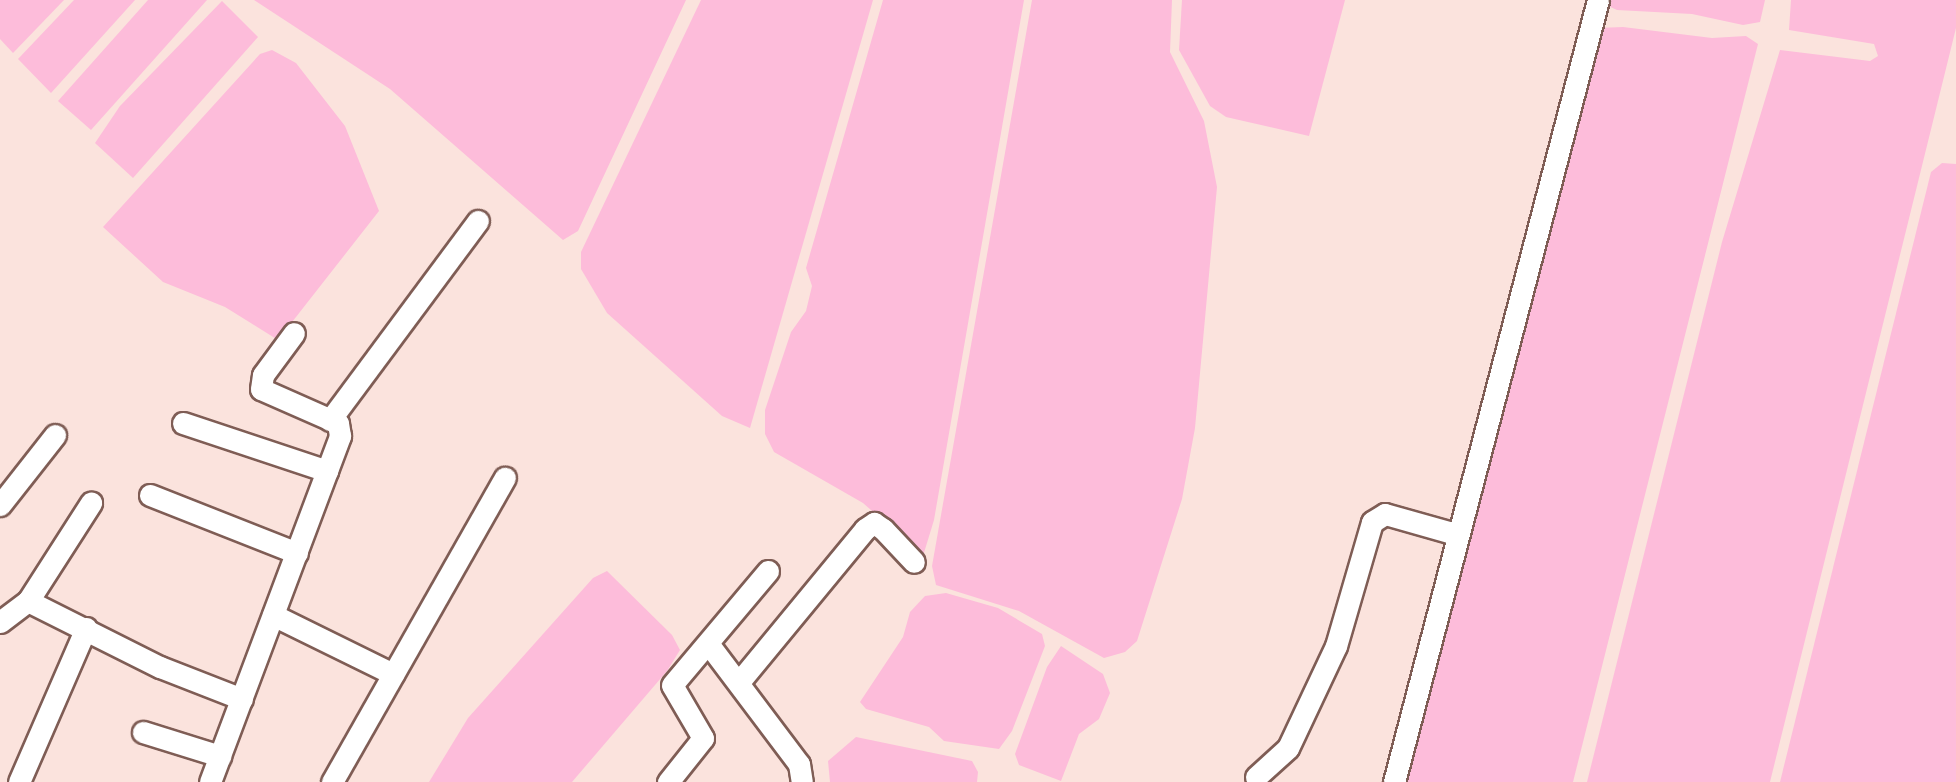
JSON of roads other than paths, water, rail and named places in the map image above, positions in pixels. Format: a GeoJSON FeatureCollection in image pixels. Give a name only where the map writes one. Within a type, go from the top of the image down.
{"type":"FeatureCollection","features":[{"type":"Feature","properties":{"kind":"street"},"geometry":{"type":"LineString","coordinates":[[1394,782],[1456,534],[1598,0]]}},
{"type":"Feature","properties":{"kind":"street"},"geometry":{"type":"LineString","coordinates":[[330,420],[478,221]]}},
{"type":"Feature","properties":{"kind":"street"},"geometry":{"type":"LineString","coordinates":[[210,782],[297,553],[341,428],[330,420],[261,389],[263,375],[294,333]]}},
{"type":"Feature","properties":{"kind":"street"},"geometry":{"type":"LineString","coordinates":[[183,423],[327,471]]}},
{"type":"Feature","properties":{"kind":"street"},"geometry":{"type":"LineString","coordinates":[[0,505],[55,435]]}},
{"type":"Feature","properties":{"kind":"street"},"geometry":{"type":"LineString","coordinates":[[332,782],[505,478]]}},
{"type":"Feature","properties":{"kind":"street"},"geometry":{"type":"LineString","coordinates":[[150,495],[297,553]]}},
{"type":"Feature","properties":{"kind":"street"},"geometry":{"type":"LineString","coordinates":[[0,622],[27,601],[91,503]]}},
{"type":"Feature","properties":{"kind":"street"},"geometry":{"type":"LineString","coordinates":[[1256,777],[1288,748],[1336,646],[1372,522],[1385,514],[1456,534]]}},
{"type":"Feature","properties":{"kind":"street"},"geometry":{"type":"LineString","coordinates":[[739,682],[865,529],[874,523],[914,562]]}},
{"type":"Feature","properties":{"kind":"street"},"geometry":{"type":"LineString","coordinates":[[668,782],[703,738],[672,685],[710,646],[768,571]]}},
{"type":"Feature","properties":{"kind":"street"},"geometry":{"type":"LineString","coordinates":[[27,601],[160,667],[242,699]]}},
{"type":"Feature","properties":{"kind":"street"},"geometry":{"type":"LineString","coordinates":[[273,615],[393,674]]}},
{"type":"Feature","properties":{"kind":"street"},"geometry":{"type":"LineString","coordinates":[[19,782],[86,628]]}},
{"type":"Feature","properties":{"kind":"street"},"geometry":{"type":"LineString","coordinates":[[710,646],[799,764],[802,782]]}},
{"type":"Feature","properties":{"kind":"street"},"geometry":{"type":"LineString","coordinates":[[143,732],[220,756]]}}]}
